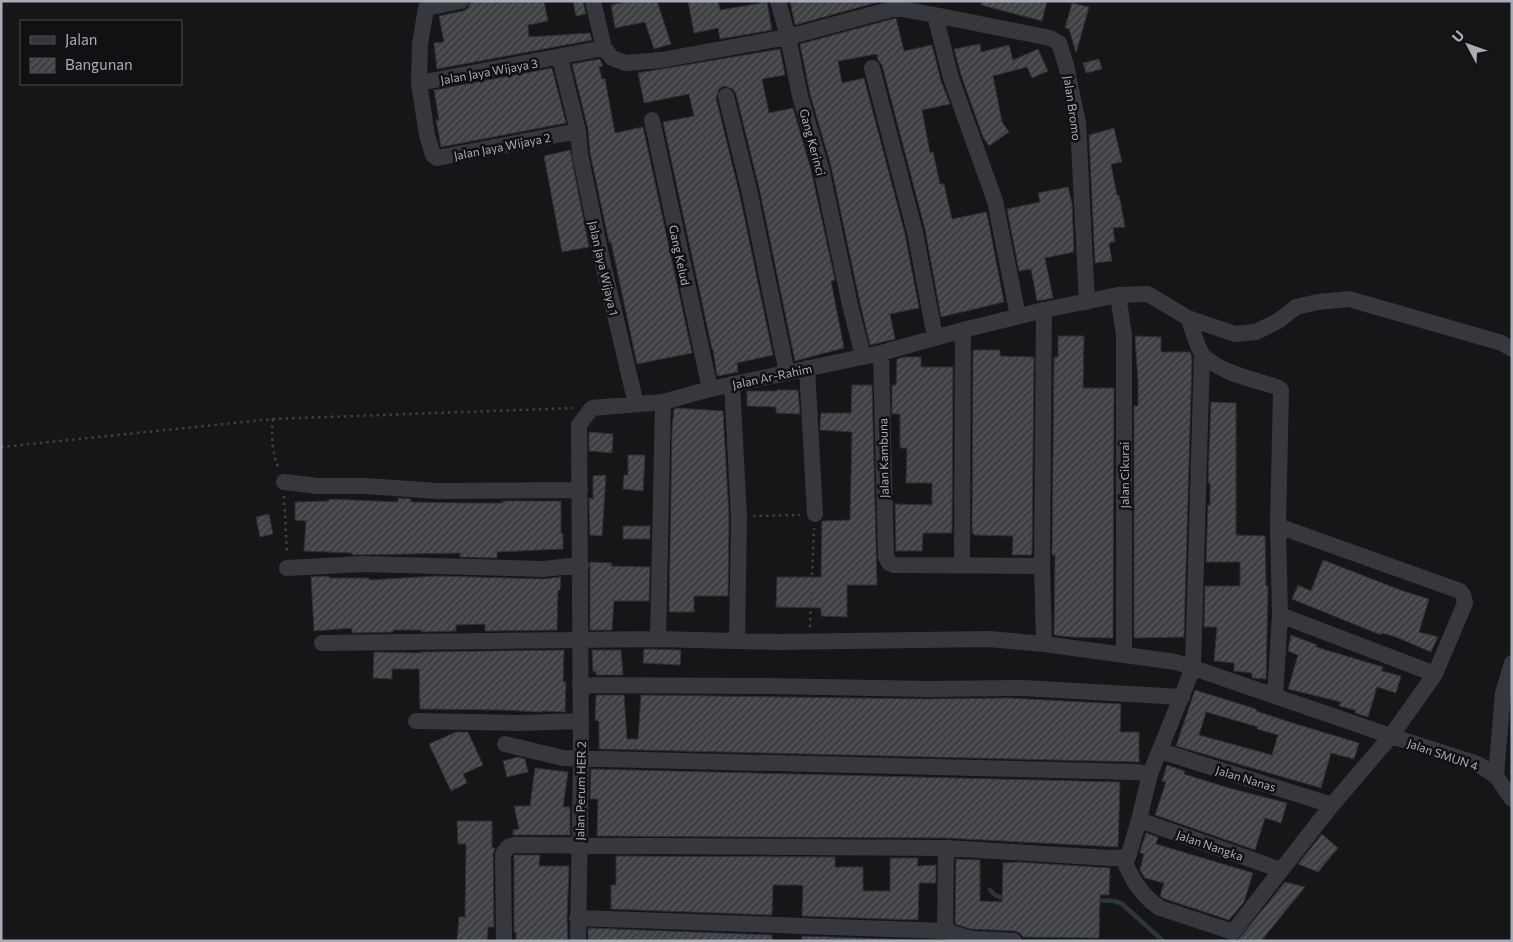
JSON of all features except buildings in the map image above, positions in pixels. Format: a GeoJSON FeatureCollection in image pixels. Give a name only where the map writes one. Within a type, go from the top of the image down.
{"type":"FeatureCollection","features":[{"type":"Feature","properties":{"kind":"street"},"geometry":{"type":"LineString","coordinates":[[419,84],[420,44],[426,5],[461,1]]}},
{"type":"Feature","properties":{"kind":"street"},"geometry":{"type":"LineString","coordinates":[[593,1],[604,48],[612,58],[626,63],[662,60],[788,36],[896,8],[935,15],[951,78],[995,201],[1018,316]]}},
{"type":"Feature","properties":{"kind":"street","name":"Gang Kerinci"},"geometry":{"type":"LineString","coordinates":[[778,1],[788,36],[800,96],[821,168],[863,356]]}},
{"type":"Feature","properties":{"kind":"street","name":"Jalan Bromo"},"geometry":{"type":"LineString","coordinates":[[935,15],[1050,38],[1059,43],[1066,65],[1078,123],[1087,302]]}},
{"type":"Feature","properties":{"kind":"street","name":"Jalan Jaya Wijaya 3"},"geometry":{"type":"LineString","coordinates":[[419,84],[604,48]]}},
{"type":"Feature","properties":{"kind":"street","name":"Jalan Jaya Wijaya 1"},"geometry":{"type":"LineString","coordinates":[[560,58],[578,131],[580,154],[602,260],[636,404]]}},
{"type":"Feature","properties":{"kind":"street"},"geometry":{"type":"LineString","coordinates":[[872,68],[915,232],[935,337]]}},
{"type":"Feature","properties":{"kind":"street","name":"Jalan Jaya Wijaya 2"},"geometry":{"type":"LineString","coordinates":[[419,84],[427,135],[433,155],[437,158],[578,131]]}},
{"type":"Feature","properties":{"kind":"street"},"geometry":{"type":"LineString","coordinates":[[726,96],[750,194],[787,373]]}},
{"type":"Feature","properties":{"kind":"street","name":"Gang Kelud"},"geometry":{"type":"LineString","coordinates":[[652,120],[710,389]]}},
{"type":"Feature","properties":{"kind":"street","name":"Jalan Ar-Rahim"},"geometry":{"type":"LineString","coordinates":[[592,408],[663,402],[732,384],[881,353],[1018,316],[1118,295],[1148,294],[1188,318],[1235,334],[1256,332],[1278,321],[1296,307],[1318,302],[1349,299],[1509,341]]}},
{"type":"Feature","properties":{"kind":"street","name":"Jalan Cikurai"},"geometry":{"type":"LineString","coordinates":[[1118,295],[1124,336],[1124,655]]}},
{"type":"Feature","properties":{"kind":"street"},"geometry":{"type":"LineString","coordinates":[[1044,310],[1042,566],[1044,644]]}},
{"type":"Feature","properties":{"kind":"street"},"geometry":{"type":"LineString","coordinates":[[504,941],[502,854],[508,847],[514,845],[946,848],[1128,857],[1150,774],[1193,668],[1202,354],[1188,318]]}},
{"type":"Feature","properties":{"kind":"street"},"geometry":{"type":"LineString","coordinates":[[963,330],[962,565],[1042,566]]}},
{"type":"Feature","properties":{"kind":"street","name":"Jalan Kambuna"},"geometry":{"type":"LineString","coordinates":[[881,353],[886,557],[894,565],[962,565]]}},
{"type":"Feature","properties":{"kind":"street"},"geometry":{"type":"LineString","coordinates":[[1202,354],[1225,370],[1281,390],[1278,526],[1280,615],[1275,696]]}},
{"type":"Feature","properties":{"kind":"street"},"geometry":{"type":"LineString","coordinates":[[807,368],[815,514]]}},
{"type":"Feature","properties":{"kind":"street"},"geometry":{"type":"LineString","coordinates":[[732,384],[739,517],[737,641]]}},
{"type":"Feature","properties":{"kind":"street"},"geometry":{"type":"LineString","coordinates":[[658,640],[663,402]]}},
{"type":"Feature","properties":{"kind":"street","name":"Jalan Perum HER 2"},"geometry":{"type":"LineString","coordinates":[[578,941],[581,758],[580,426],[592,408]]}},
{"type":"Feature","properties":{"kind":"street"},"geometry":{"type":"LineString","coordinates":[[284,482],[318,486],[366,486],[437,491],[580,490]]}},
{"type":"Feature","properties":{"kind":"street"},"geometry":{"type":"LineString","coordinates":[[1123,858],[1134,881],[1160,908],[1233,932],[1332,805],[1391,736],[1435,674],[1465,603],[1460,591],[1278,526]]}},
{"type":"Feature","properties":{"kind":"street"},"geometry":{"type":"LineString","coordinates":[[287,568],[363,564],[543,569],[581,565]]}},
{"type":"Feature","properties":{"kind":"street"},"geometry":{"type":"LineString","coordinates":[[1280,615],[1435,674]]}},
{"type":"Feature","properties":{"kind":"street","name":"Jalan SMUN 4"},"geometry":{"type":"LineString","coordinates":[[322,644],[989,639],[1044,644],[1176,662],[1478,764],[1496,776],[1512,799]]}},
{"type":"Feature","properties":{"kind":"street"},"geometry":{"type":"LineString","coordinates":[[1496,776],[1503,693],[1512,663]]}},
{"type":"Feature","properties":{"kind":"street"},"geometry":{"type":"LineString","coordinates":[[580,685],[928,689],[1023,688],[1182,697]]}},
{"type":"Feature","properties":{"kind":"street"},"geometry":{"type":"LineString","coordinates":[[416,721],[518,723],[581,721]]}},
{"type":"Feature","properties":{"kind":"street"},"geometry":{"type":"LineString","coordinates":[[518,723],[523,747]]}},
{"type":"Feature","properties":{"kind":"street"},"geometry":{"type":"LineString","coordinates":[[505,744],[563,758],[1136,772],[1150,774]]}},
{"type":"Feature","properties":{"kind":"street","name":"Jalan Nanas"},"geometry":{"type":"LineString","coordinates":[[1160,751],[1332,805]]}},
{"type":"Feature","properties":{"kind":"street","name":"Jalan Nangka"},"geometry":{"type":"LineString","coordinates":[[1139,820],[1281,870]]}},
{"type":"Feature","properties":{"kind":"street"},"geometry":{"type":"LineString","coordinates":[[945,931],[946,848]]}},
{"type":"Feature","properties":{"kind":"street"},"geometry":{"type":"LineString","coordinates":[[578,918],[945,931],[976,940],[1014,941]]}},
{"type":"Feature","properties":{"kind":"path"},"geometry":{"type":"LineString","coordinates":[[1,447],[273,419],[592,408]]}},
{"type":"Feature","properties":{"kind":"path"},"geometry":{"type":"LineString","coordinates":[[273,419],[271,435],[276,461],[284,482],[287,568]]}},
{"type":"Feature","properties":{"kind":"path"},"geometry":{"type":"LineString","coordinates":[[739,517],[815,514],[809,641]]}},
{"type":"Feature","properties":{"kind":"waterway"},"geometry":{"type":"LineString","coordinates":[[990,890],[995,895],[1007,900]]}},
{"type":"Feature","properties":{"kind":"waterway"},"geometry":{"type":"LineString","coordinates":[[1094,900],[1121,903],[1163,941]]}}]}
